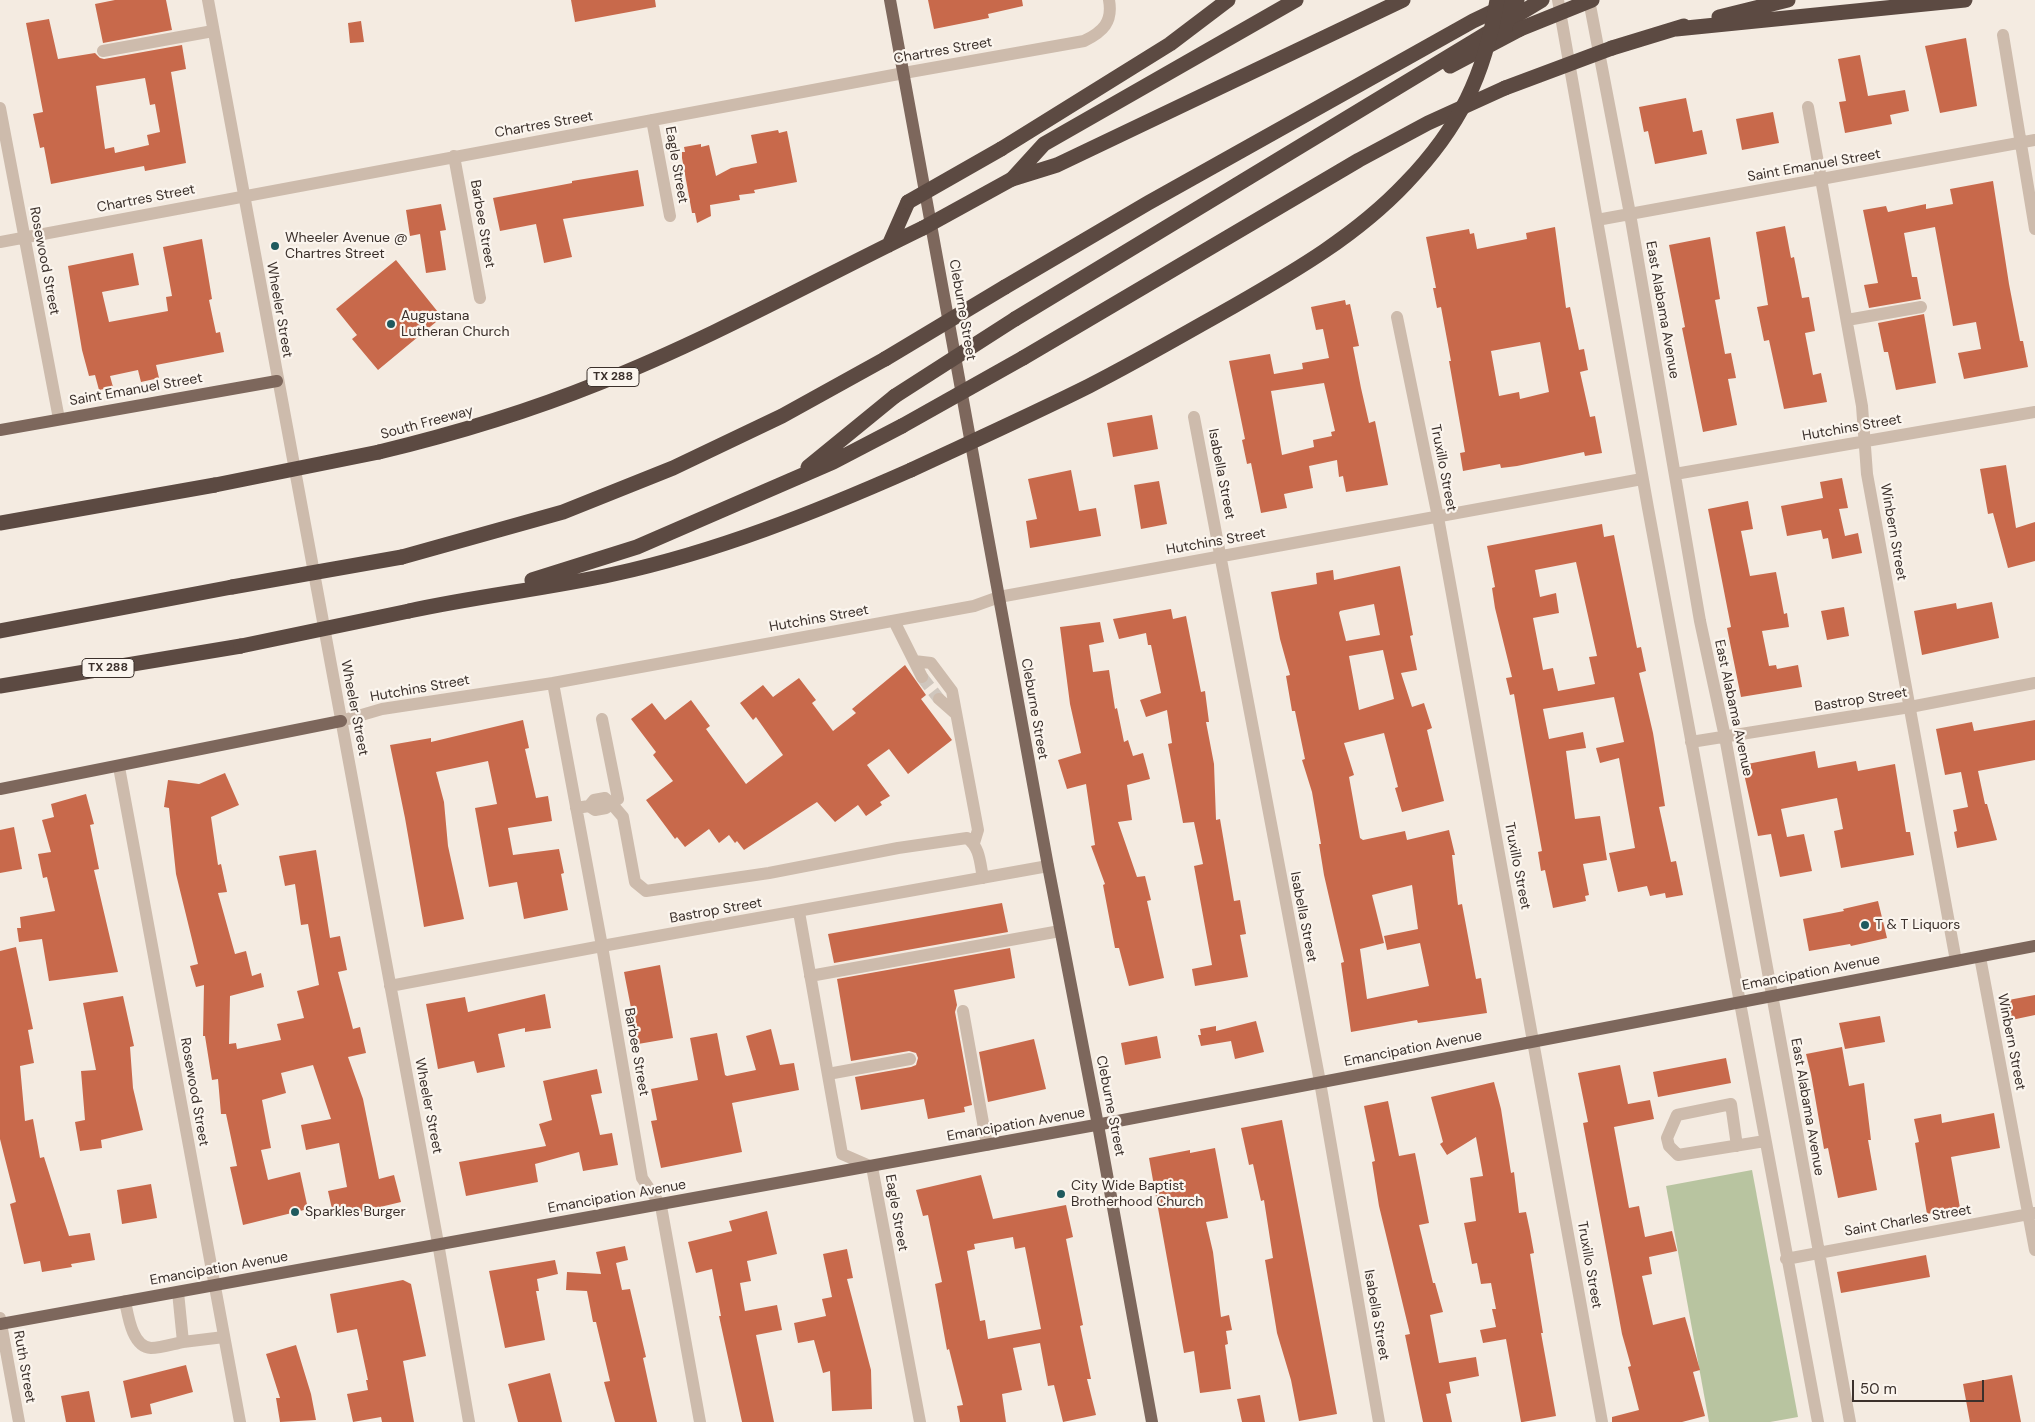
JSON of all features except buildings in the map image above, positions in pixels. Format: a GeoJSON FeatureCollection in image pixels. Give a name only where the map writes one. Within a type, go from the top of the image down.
{"type":"FeatureCollection","features":[{"type":"Feature","properties":{"kind":"highway"},"geometry":{"type":"LineString","coordinates":[[889,245],[908,202],[1000,149],[1170,44],[1228,0]]}},
{"type":"Feature","properties":{"kind":"highway"},"geometry":{"type":"LineString","coordinates":[[1012,179],[1044,144],[1296,0]]}},
{"type":"Feature","properties":{"kind":"highway"},"geometry":{"type":"LineString","coordinates":[[1012,179],[1057,164],[1403,0]]}},
{"type":"Feature","properties":{"kind":"highway"},"geometry":{"type":"LineString","coordinates":[[463,599],[578,581],[663,561],[789,520],[911,470],[1089,386],[1290,274],[1372,216],[1407,183],[1443,139],[1467,100],[1480,72],[1491,37],[1497,0]]}},
{"type":"Feature","properties":{"kind":"highway"},"geometry":{"type":"LineString","coordinates":[[0,631],[402,557],[563,512],[673,468],[782,416],[885,359],[1148,203],[1472,22],[1517,0]]}},
{"type":"Feature","properties":{"kind":"highway"},"geometry":{"type":"LineString","coordinates":[[797,476],[895,396],[1014,319],[1542,0]]}},
{"type":"Feature","properties":{"kind":"highway"},"geometry":{"type":"LineString","coordinates":[[1331,127],[1520,29],[1592,0]]}},
{"type":"Feature","properties":{"kind":"highway"},"geometry":{"type":"LineString","coordinates":[[463,599],[565,571],[637,547],[850,454],[1023,358],[1359,160],[1428,123],[1505,88],[1612,48],[1788,0]]}},
{"type":"Feature","properties":{"kind":"highway"},"geometry":{"type":"LineString","coordinates":[[1676,29],[1965,0]]}},
{"type":"Feature","properties":{"kind":"highway","name":"South Freeway"},"geometry":{"type":"LineString","coordinates":[[0,524],[215,485],[379,452],[489,423],[599,383],[679,348],[889,245],[1012,179]]}},
{"type":"Feature","properties":{"kind":"highway","name":"TX 288"},"geometry":{"type":"LineString","coordinates":[[0,686],[242,646],[463,599]]}},
{"type":"Feature","properties":{"kind":"main road","name":"Cleburne Street"},"geometry":{"type":"LineString","coordinates":[[890,0],[1048,866],[1098,1125],[1152,1422]]}},
{"type":"Feature","properties":{"kind":"main road","name":"Saint Emanuel Street"},"geometry":{"type":"LineString","coordinates":[[0,430],[277,380]]}},
{"type":"Feature","properties":{"kind":"main road","name":"Hutchins Street"},"geometry":{"type":"LineString","coordinates":[[0,789],[118,767],[341,721]]}},
{"type":"Feature","properties":{"kind":"main road","name":"Emancipation Avenue"},"geometry":{"type":"LineString","coordinates":[[0,1322],[178,1292],[438,1243],[661,1206],[1098,1125],[2035,946]]}},
{"type":"Feature","properties":{"kind":"street","name":"Wheeler Street"},"geometry":{"type":"LineString","coordinates":[[208,0],[438,1243],[469,1422]]}},
{"type":"Feature","properties":{"kind":"street","name":"Chartres Street"},"geometry":{"type":"LineString","coordinates":[[0,242],[454,156],[1084,41],[1094,37],[1103,30],[1109,20],[1109,0]]}},
{"type":"Feature","properties":{"kind":"street"},"geometry":{"type":"LineString","coordinates":[[1558,0],[1642,479],[1786,1259],[1818,1422]]}},
{"type":"Feature","properties":{"kind":"street","name":"East Alabama Avenue"},"geometry":{"type":"LineString","coordinates":[[1588,0],[1630,214],[1700,621],[1725,737],[1850,1422]]}},
{"type":"Feature","properties":{"kind":"street"},"geometry":{"type":"LineString","coordinates":[[103,51],[213,31]]}},
{"type":"Feature","properties":{"kind":"street"},"geometry":{"type":"LineString","coordinates":[[2003,35],[2019,143],[2035,229]]}},
{"type":"Feature","properties":{"kind":"street","name":"Winbern Street"},"geometry":{"type":"LineString","coordinates":[[1808,107],[1847,320],[1866,440],[1867,474],[1956,961]]}},
{"type":"Feature","properties":{"kind":"street","name":"Rosewood Street"},"geometry":{"type":"LineString","coordinates":[[0,108],[59,418]]}},
{"type":"Feature","properties":{"kind":"street","name":"Eagle Street"},"geometry":{"type":"LineString","coordinates":[[652,120],[670,216]]}},
{"type":"Feature","properties":{"kind":"street","name":"Saint Emanuel Street"},"geometry":{"type":"LineString","coordinates":[[1597,220],[2035,140]]}},
{"type":"Feature","properties":{"kind":"street","name":"Barbee Street"},"geometry":{"type":"LineString","coordinates":[[454,156],[480,298]]}},
{"type":"Feature","properties":{"kind":"street"},"geometry":{"type":"LineString","coordinates":[[1847,320],[1920,307]]}},
{"type":"Feature","properties":{"kind":"street","name":"Truxillo Street"},"geometry":{"type":"LineString","coordinates":[[1397,317],[1438,517],[1602,1422]]}},
{"type":"Feature","properties":{"kind":"street","name":"Hutchins Street"},"geometry":{"type":"LineString","coordinates":[[1675,474],[2035,412]]}},
{"type":"Feature","properties":{"kind":"street","name":"Isabella Street"},"geometry":{"type":"LineString","coordinates":[[1194,417],[1222,556],[1320,1082],[1379,1422]]}},
{"type":"Feature","properties":{"kind":"street","name":"Hutchins Street"},"geometry":{"type":"LineString","coordinates":[[341,721],[382,709],[553,683],[894,621],[983,604],[999,597],[1642,479]]}},
{"type":"Feature","properties":{"kind":"street"},"geometry":{"type":"LineString","coordinates":[[894,621],[922,676]]}},
{"type":"Feature","properties":{"kind":"street"},"geometry":{"type":"LineString","coordinates":[[914,661],[931,663],[952,691],[978,830],[974,843]]}},
{"type":"Feature","properties":{"kind":"street","name":"Barbee Street"},"geometry":{"type":"LineString","coordinates":[[553,683],[602,946],[642,1178],[661,1206],[700,1422]]}},
{"type":"Feature","properties":{"kind":"street","name":"Bastrop Street"},"geometry":{"type":"LineString","coordinates":[[1691,742],[1910,707],[2035,683]]}},
{"type":"Feature","properties":{"kind":"street"},"geometry":{"type":"LineString","coordinates":[[939,699],[956,714]]}},
{"type":"Feature","properties":{"kind":"street"},"geometry":{"type":"LineString","coordinates":[[576,808],[590,806],[595,810],[606,808],[618,799],[602,719]]}},
{"type":"Feature","properties":{"kind":"street","name":"Rosewood Street"},"geometry":{"type":"LineString","coordinates":[[118,767],[240,1422]]}},
{"type":"Feature","properties":{"kind":"street"},"geometry":{"type":"LineString","coordinates":[[611,803],[622,817],[634,882],[646,891],[769,873],[898,848],[967,838],[974,843],[979,854],[982,878]]}},
{"type":"Feature","properties":{"kind":"street","name":"Bastrop Street"},"geometry":{"type":"LineString","coordinates":[[390,986],[1048,866]]}},
{"type":"Feature","properties":{"kind":"street","name":"Eagle Street"},"geometry":{"type":"LineString","coordinates":[[799,912],[842,1154],[872,1167],[920,1422]]}},
{"type":"Feature","properties":{"kind":"street"},"geometry":{"type":"LineString","coordinates":[[810,976],[1060,931]]}},
{"type":"Feature","properties":{"kind":"street","name":"Winbern Street"},"geometry":{"type":"LineString","coordinates":[[1980,957],[2032,1214],[2035,1250]]}},
{"type":"Feature","properties":{"kind":"street"},"geometry":{"type":"LineString","coordinates":[[963,1011],[987,1145]]}},
{"type":"Feature","properties":{"kind":"street"},"geometry":{"type":"LineString","coordinates":[[828,1074],[910,1059]]}},
{"type":"Feature","properties":{"kind":"street"},"geometry":{"type":"LineString","coordinates":[[1737,1146],[1731,1104],[1676,1115],[1667,1138],[1669,1146],[1678,1155],[1737,1146],[1765,1141]]}},
{"type":"Feature","properties":{"kind":"street","name":"Saint Charles Street"},"geometry":{"type":"LineString","coordinates":[[1786,1259],[2032,1214]]}},
{"type":"Feature","properties":{"kind":"street"},"geometry":{"type":"LineString","coordinates":[[178,1292],[183,1342]]}},
{"type":"Feature","properties":{"kind":"street"},"geometry":{"type":"LineString","coordinates":[[125,1301],[131,1326],[140,1343],[150,1348],[224,1337]]}},
{"type":"Feature","properties":{"kind":"street","name":"Ruth Street"},"geometry":{"type":"LineString","coordinates":[[0,1322],[19,1422]]}},
{"type":"Feature","properties":{"kind":"green space"},"geometry":{"type":"Polygon","coordinates":[[[1752,1170],[1798,1417],[1770,1422],[1709,1422],[1666,1186],[1752,1170]]]}},
{"type":"Feature","properties":{"kind":"tunnel"},"geometry":{"type":"LineString","coordinates":[[922,677],[939,699]]}},
{"type":"Feature","properties":{"kind":"place","name":"Wheeler Avenue @ Chartres Street"},"geometry":{"type":"Point","coordinates":[275,246]}},
{"type":"Feature","properties":{"kind":"place","name":"Augustana Lutheran Church"},"geometry":{"type":"Point","coordinates":[391,324]}},
{"type":"Feature","properties":{"kind":"place","name":"T & T Liquors"},"geometry":{"type":"Point","coordinates":[1865,925]}},
{"type":"Feature","properties":{"kind":"place","name":"City Wide Baptist Brotherhood Church"},"geometry":{"type":"Point","coordinates":[1061,1194]}},
{"type":"Feature","properties":{"kind":"place","name":"Sparkles Burger"},"geometry":{"type":"Point","coordinates":[295,1212]}}]}
